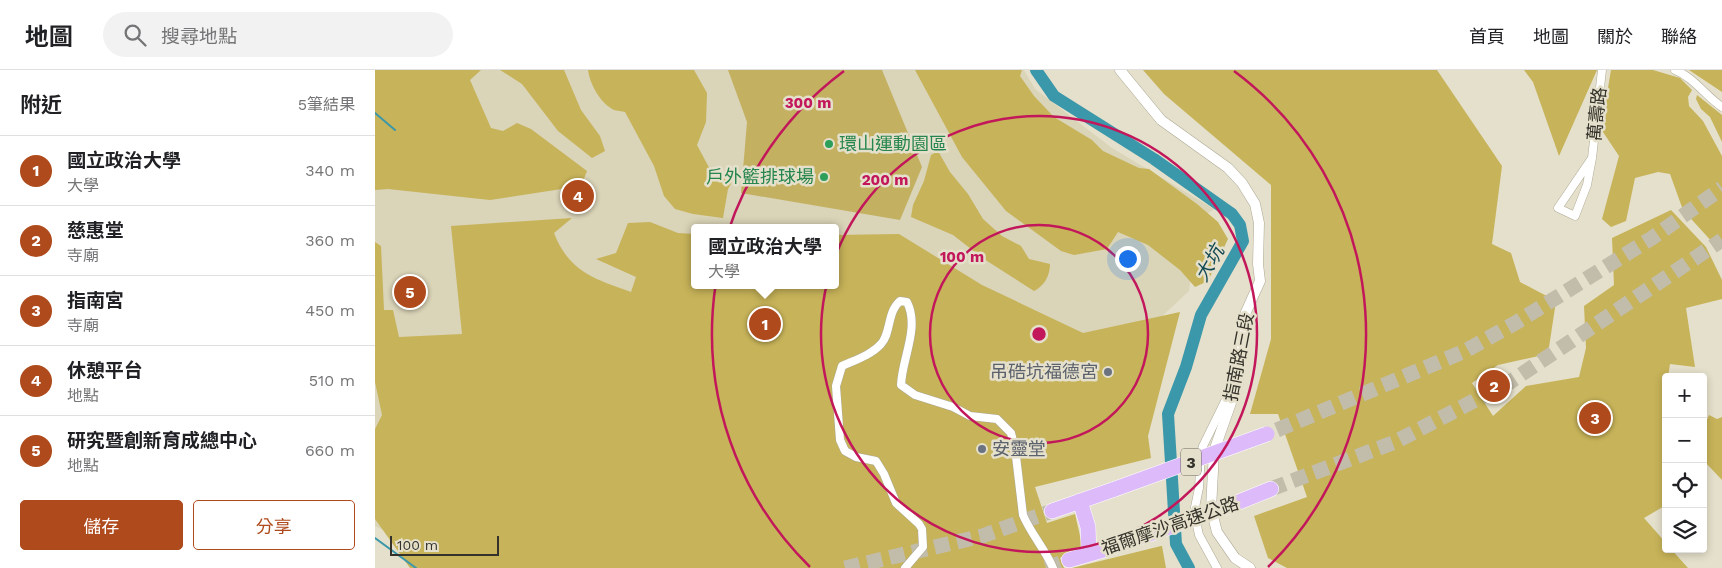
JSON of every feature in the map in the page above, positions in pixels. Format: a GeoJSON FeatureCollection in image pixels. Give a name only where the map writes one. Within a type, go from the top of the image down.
{"type":"FeatureCollection","features":[{"type":"Feature","properties":{"kind":"highway","name":"3"},"geometry":{"type":"LineString","coordinates":[[1052,511],[1272,432]]}},
{"type":"Feature","properties":{"kind":"highway","name":"福爾摩沙高速公路"},"geometry":{"type":"LineString","coordinates":[[1069,560],[1110,548],[1224,508],[1271,489]]}},
{"type":"Feature","properties":{"kind":"highway"},"geometry":{"type":"LineString","coordinates":[[1080,501],[1088,527],[1089,554]]}},
{"type":"Feature","properties":{"kind":"street","name":"指南路三段"},"geometry":{"type":"LineString","coordinates":[[1120,70],[1161,120],[1228,168],[1242,183],[1255,204],[1259,222],[1260,281],[1246,312],[1240,368],[1234,398],[1214,451],[1211,509],[1217,532],[1235,558],[1250,568]]}},
{"type":"Feature","properties":{"kind":"street","name":"萬壽路"},"geometry":{"type":"LineString","coordinates":[[1592,158],[1558,208],[1575,216],[1587,184],[1592,158],[1602,70]]}},
{"type":"Feature","properties":{"kind":"street"},"geometry":{"type":"LineString","coordinates":[[1675,70],[1682,72],[1722,107]]}},
{"type":"Feature","properties":{"kind":"street"},"geometry":{"type":"LineString","coordinates":[[905,568],[923,546],[922,529],[896,503],[884,474],[876,461],[856,457],[845,451],[840,440],[836,386],[842,366],[873,351],[883,343],[895,306],[900,301],[907,302],[912,311],[911,336],[901,374],[901,385],[915,395],[970,416],[997,419],[1011,433],[1015,448],[1023,515],[1026,524],[1048,555],[1053,568]]}},
{"type":"Feature","properties":{"kind":"street"},"geometry":{"type":"LineString","coordinates":[[1217,568],[1199,535],[1194,512],[1199,488],[1203,446],[1240,368]]}},
{"type":"Feature","properties":{"kind":"shaded area"},"geometry":{"type":"Polygon","coordinates":[[[375,70],[1024,70],[1035,89],[1112,148],[1214,209],[1162,247],[1191,274],[1189,291],[1112,363],[471,568],[408,543],[375,526],[375,70]]]}},
{"type":"Feature","properties":{"kind":"shaded area"},"geometry":{"type":"Polygon","coordinates":[[[375,70],[481,70],[470,80],[491,128],[503,131],[517,123],[531,129],[587,171],[581,186],[490,200],[388,189],[375,190],[375,70]]]}},
{"type":"Feature","properties":{"kind":"shaded area"},"geometry":{"type":"Polygon","coordinates":[[[500,70],[564,70],[581,110],[600,136],[605,151],[592,158],[558,131],[522,84],[500,70]]]}},
{"type":"Feature","properties":{"kind":"shaded area"},"geometry":{"type":"Polygon","coordinates":[[[588,70],[694,70],[707,93],[706,122],[697,145],[713,175],[722,176],[739,169],[728,189],[723,218],[693,214],[675,209],[664,196],[654,166],[625,112],[614,110],[604,103],[593,87],[588,70]]]}},
{"type":"Feature","properties":{"kind":"shaded area","name":"環山運動園區"},"geometry":{"type":"Polygon","coordinates":[[[728,70],[882,70],[922,167],[900,220],[741,193],[747,122],[728,70]]]}},
{"type":"Feature","properties":{"kind":"shaded area"},"geometry":{"type":"Polygon","coordinates":[[[915,70],[1022,70],[1020,76],[1034,96],[1054,117],[1092,140],[1103,151],[1139,168],[1149,169],[1218,222],[1228,239],[1208,281],[1195,287],[1180,270],[1148,245],[1118,232],[1107,249],[1074,255],[1061,251],[1006,211],[962,157],[915,70]]]}},
{"type":"Feature","properties":{"kind":"shaded area"},"geometry":{"type":"Polygon","coordinates":[[[1143,70],[1437,70],[1502,166],[1492,244],[1511,253],[1520,282],[1556,301],[1548,354],[1498,365],[1472,383],[1493,416],[1526,386],[1579,377],[1586,348],[1584,306],[1614,285],[1612,238],[1671,210],[1706,247],[1722,280],[1722,299],[1686,308],[1695,367],[1670,364],[1669,373],[1662,373],[1662,507],[1644,518],[1662,538],[1662,553],[1675,553],[1688,568],[1287,568],[1268,558],[1254,516],[1307,497],[1278,414],[1250,414],[1271,339],[1271,185],[1164,94],[1143,70]]]}},
{"type":"Feature","properties":{"kind":"shaded area"},"geometry":{"type":"Polygon","coordinates":[[[1524,70],[1597,70],[1559,156],[1533,82],[1524,70]]]}},
{"type":"Feature","properties":{"kind":"shaded area"},"geometry":{"type":"Polygon","coordinates":[[[1611,70],[1653,70],[1680,78],[1692,90],[1688,97],[1689,106],[1703,121],[1722,156],[1722,248],[1714,244],[1683,210],[1670,174],[1658,172],[1635,178],[1626,221],[1611,227],[1602,219],[1619,156],[1601,129],[1611,70]]]}},
{"type":"Feature","properties":{"kind":"shaded area"},"geometry":{"type":"Polygon","coordinates":[[[1689,70],[1722,70],[1722,92],[1689,70]]]}},
{"type":"Feature","properties":{"kind":"shaded area"},"geometry":{"type":"Polygon","coordinates":[[[1697,95],[1722,115],[1722,142],[1710,117],[1701,109],[1696,99],[1697,95]]]}},
{"type":"Feature","properties":{"kind":"shaded area"},"geometry":{"type":"Polygon","coordinates":[[[938,151],[950,172],[968,194],[983,219],[1002,236],[1021,246],[1029,259],[1050,264],[1048,276],[1038,289],[1034,291],[984,259],[953,235],[911,217],[913,205],[924,181],[931,155],[938,151]]]}},
{"type":"Feature","properties":{"kind":"shaded area"},"geometry":{"type":"Polygon","coordinates":[[[572,218],[554,233],[567,257],[575,265],[595,278],[631,292],[636,277],[596,259],[616,253],[628,223],[650,222],[678,233],[691,234],[691,289],[839,289],[839,235],[899,234],[982,285],[1083,333],[1180,312],[1148,436],[1151,458],[1035,487],[1047,523],[1075,514],[1083,549],[1060,558],[1064,568],[410,568],[375,519],[375,429],[382,415],[375,382],[375,242],[381,246],[384,310],[393,310],[399,337],[462,334],[451,226],[572,218]]]}},
{"type":"Feature","properties":{"kind":"shaded area"},"geometry":{"type":"Polygon","coordinates":[[[1709,415],[1717,419],[1722,417],[1722,480],[1707,464],[1707,419],[1709,415]]]}},
{"type":"Feature","properties":{"kind":"shaded area"},"geometry":{"type":"Polygon","coordinates":[[[1161,546],[1166,568],[1072,568],[1161,546]]]}},
{"type":"Feature","properties":{"kind":"waterway","name":"大坑"},"geometry":{"type":"LineString","coordinates":[[1036,70],[1054,96],[1154,159],[1232,214],[1240,225],[1243,241],[1201,315],[1186,367],[1168,414],[1176,544],[1189,568]]}},
{"type":"Feature","properties":{"kind":"waterway"},"geometry":{"type":"LineString","coordinates":[[375,113],[395,130]]}},
{"type":"Feature","properties":{"kind":"waterway"},"geometry":{"type":"LineString","coordinates":[[375,538],[416,568]]}},
{"type":"Feature","properties":{"kind":"tunnel"},"geometry":{"type":"LineString","coordinates":[[1277,430],[1465,351],[1517,322],[1652,238],[1722,188]]}},
{"type":"Feature","properties":{"kind":"tunnel"},"geometry":{"type":"LineString","coordinates":[[1271,489],[1395,442],[1510,382],[1722,240]]}},
{"type":"Feature","properties":{"kind":"tunnel"},"geometry":{"type":"LineString","coordinates":[[845,568],[982,536],[1052,511]]}},
{"type":"Feature","properties":{"kind":"tunnel"},"geometry":{"type":"LineString","coordinates":[[1046,568],[1069,560]]}},
{"type":"Feature","properties":{"kind":"place","name":"環山運動園區"},"geometry":{"type":"Point","coordinates":[829,144]}},
{"type":"Feature","properties":{"kind":"place","name":"戶外籃排球場"},"geometry":{"type":"Point","coordinates":[824,177]}},
{"type":"Feature","properties":{"kind":"place","name":"休憩平台"},"geometry":{"type":"Point","coordinates":[578,196]}},
{"type":"Feature","properties":{"kind":"place","name":"研究暨創新育成總中心"},"geometry":{"type":"Point","coordinates":[410,292]}},
{"type":"Feature","properties":{"kind":"place","name":"國立政治大學"},"geometry":{"type":"Point","coordinates":[765,324]}},
{"type":"Feature","properties":{"kind":"place","name":"吊硞坑福德宮"},"geometry":{"type":"Point","coordinates":[1108,372]}},
{"type":"Feature","properties":{"kind":"place","name":"慈惠堂"},"geometry":{"type":"Point","coordinates":[1494,386]}},
{"type":"Feature","properties":{"kind":"place","name":"指南宮"},"geometry":{"type":"Point","coordinates":[1595,418]}},
{"type":"Feature","properties":{"kind":"place","name":"安靈堂"},"geometry":{"type":"Point","coordinates":[982,449]}}]}
